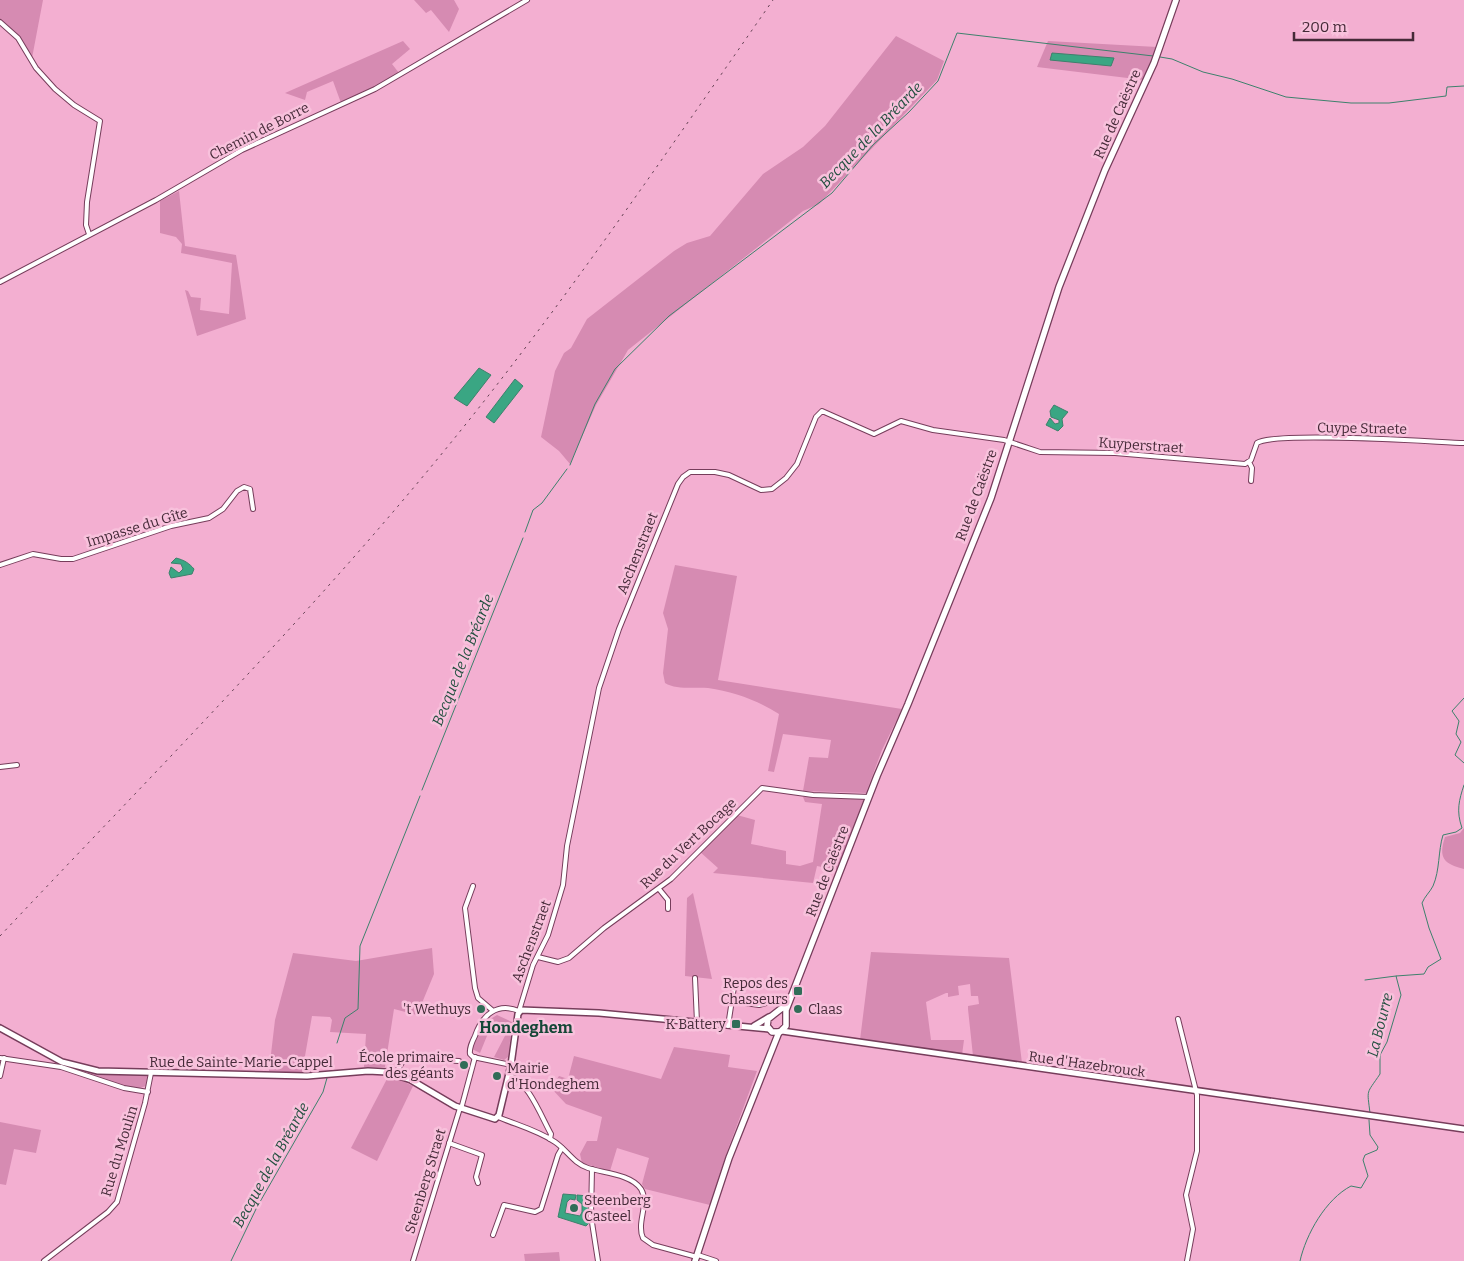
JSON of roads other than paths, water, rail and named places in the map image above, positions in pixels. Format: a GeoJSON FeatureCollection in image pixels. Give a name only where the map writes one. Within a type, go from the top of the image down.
{"type":"FeatureCollection","features":[{"type":"Feature","properties":{"kind":"main road","name":"Rue de Caëstre"},"geometry":{"type":"LineString","coordinates":[[784,1018],[869,797],[986,511],[1057,292],[1105,170],[1154,63],[1176,0]]}},
{"type":"Feature","properties":{"kind":"main road","name":"Rue de Caëstre"},"geometry":{"type":"LineString","coordinates":[[768,1018],[792,996]]}},
{"type":"Feature","properties":{"kind":"main road"},"geometry":{"type":"LineString","coordinates":[[696,1259],[739,1134],[772,1048],[782,1030],[784,1018],[774,1014]]}},
{"type":"Feature","properties":{"kind":"main road"},"geometry":{"type":"LineString","coordinates":[[768,1018],[772,1048]]}},
{"type":"Feature","properties":{"kind":"main road"},"geometry":{"type":"LineString","coordinates":[[770,1030],[782,1030]]}},
{"type":"Feature","properties":{"kind":"street","name":"Chemin de Borre"},"geometry":{"type":"LineString","coordinates":[[0,282],[271,136],[374,89],[527,0]]}},
{"type":"Feature","properties":{"kind":"street"},"geometry":{"type":"LineString","coordinates":[[0,22],[18,38],[36,68],[54,89],[74,106],[100,121],[88,198],[86,225],[89,234]]}},
{"type":"Feature","properties":{"kind":"street","name":"Aschenstraet"},"geometry":{"type":"LineString","coordinates":[[520,1011],[524,990],[547,938],[563,885],[567,846],[599,688],[654,540],[683,477],[696,472],[721,472],[758,490],[772,489],[784,480],[797,464],[816,417],[822,411],[872,434],[879,433],[893,423],[901,421],[933,430],[1008,441]]}},
{"type":"Feature","properties":{"kind":"street","name":"Cuype Straete"},"geometry":{"type":"LineString","coordinates":[[1249,462],[1255,446],[1260,441],[1279,438],[1343,438],[1464,443]]}},
{"type":"Feature","properties":{"kind":"street","name":"Kuyperstraet"},"geometry":{"type":"LineString","coordinates":[[1008,441],[1042,453],[1115,453],[1249,462]]}},
{"type":"Feature","properties":{"kind":"street"},"geometry":{"type":"LineString","coordinates":[[1249,462],[1252,468],[1251,481]]}},
{"type":"Feature","properties":{"kind":"street","name":"Impasse du Gîte"},"geometry":{"type":"LineString","coordinates":[[0,565],[33,554],[73,559],[171,526],[206,519],[220,512],[237,491],[244,487],[250,489],[253,509]]}},
{"type":"Feature","properties":{"kind":"street"},"geometry":{"type":"LineString","coordinates":[[0,767],[17,765]]}},
{"type":"Feature","properties":{"kind":"street","name":"Rue du Vert Bocage"},"geometry":{"type":"LineString","coordinates":[[538,957],[556,961],[567,960],[604,928],[659,889],[762,788],[813,795],[869,797]]}},
{"type":"Feature","properties":{"kind":"street"},"geometry":{"type":"LineString","coordinates":[[473,886],[465,908],[476,988],[478,998],[492,1010],[498,1008],[520,1011],[594,1013],[770,1030]]}},
{"type":"Feature","properties":{"kind":"street"},"geometry":{"type":"LineString","coordinates":[[659,889],[668,900],[668,909]]}},
{"type":"Feature","properties":{"kind":"street"},"geometry":{"type":"LineString","coordinates":[[695,978],[697,1022]]}},
{"type":"Feature","properties":{"kind":"street"},"geometry":{"type":"LineString","coordinates":[[728,1026],[734,987]]}},
{"type":"Feature","properties":{"kind":"street"},"geometry":{"type":"LineString","coordinates":[[732,1001],[759,1005],[766,1003]]}},
{"type":"Feature","properties":{"kind":"street","name":"Steenberg Straet"},"geometry":{"type":"LineString","coordinates":[[413,1261],[475,1057],[469,1052],[480,1023],[492,1010]]}},
{"type":"Feature","properties":{"kind":"street"},"geometry":{"type":"LineString","coordinates":[[520,1011],[509,1076],[498,1117],[521,1124],[550,1140],[562,1148],[576,1162],[629,1180],[641,1189],[644,1205],[641,1231],[644,1240],[696,1259],[716,1261]]}},
{"type":"Feature","properties":{"kind":"street"},"geometry":{"type":"LineString","coordinates":[[746,1028],[760,1024],[768,1018]]}},
{"type":"Feature","properties":{"kind":"street"},"geometry":{"type":"LineString","coordinates":[[1178,1019],[1196,1091],[1197,1151],[1186,1197],[1193,1232],[1187,1261]]}},
{"type":"Feature","properties":{"kind":"street","name":"Rue de Sainte-Marie-Cappel"},"geometry":{"type":"LineString","coordinates":[[0,1028],[50,1056],[76,1066],[102,1071],[311,1076],[372,1070],[395,1074],[415,1082],[461,1108],[489,1118],[498,1117]]}},
{"type":"Feature","properties":{"kind":"street","name":"Rue d'Hazebrouck"},"geometry":{"type":"LineString","coordinates":[[782,1030],[802,1035],[1464,1129]]}},
{"type":"Feature","properties":{"kind":"street"},"geometry":{"type":"LineString","coordinates":[[475,1057],[511,1065]]}},
{"type":"Feature","properties":{"kind":"street"},"geometry":{"type":"LineString","coordinates":[[0,1076],[2,1058],[61,1068],[121,1087],[148,1092]]}},
{"type":"Feature","properties":{"kind":"street"},"geometry":{"type":"LineString","coordinates":[[395,1074],[405,1058],[459,1061]]}},
{"type":"Feature","properties":{"kind":"street","name":"Rue du Moulin"},"geometry":{"type":"LineString","coordinates":[[44,1261],[108,1212],[117,1202],[148,1092],[151,1073]]}},
{"type":"Feature","properties":{"kind":"street"},"geometry":{"type":"LineString","coordinates":[[509,1076],[521,1081],[551,1134],[550,1140]]}},
{"type":"Feature","properties":{"kind":"street"},"geometry":{"type":"LineString","coordinates":[[449,1143],[482,1155],[476,1177],[478,1183]]}},
{"type":"Feature","properties":{"kind":"street"},"geometry":{"type":"LineString","coordinates":[[493,1235],[504,1204],[535,1212],[541,1209],[558,1154],[562,1148]]}},
{"type":"Feature","properties":{"kind":"street"},"geometry":{"type":"LineString","coordinates":[[592,1169],[591,1216],[598,1261]]}},
{"type":"Feature","properties":{"kind":"waterway","name":"Becque de la Bréarde"},"geometry":{"type":"LineString","coordinates":[[570,465],[595,404],[615,369],[669,316],[832,193],[873,145],[909,112],[938,81],[957,33],[1153,56]]}},
{"type":"Feature","properties":{"kind":"waterway","name":"Becque de la Bréarde"},"geometry":{"type":"LineString","coordinates":[[1160,57],[1172,59],[1203,72],[1232,79],[1286,97],[1351,103],[1389,103],[1446,96],[1447,87],[1464,86]]}},
{"type":"Feature","properties":{"kind":"waterway","name":"Becque de la Bréarde"},"geometry":{"type":"LineString","coordinates":[[525,532],[533,510],[542,503],[567,469]]}},
{"type":"Feature","properties":{"kind":"waterway","name":"Becque de la Bréarde"},"geometry":{"type":"LineString","coordinates":[[422,790],[523,538]]}},
{"type":"Feature","properties":{"kind":"waterway","name":"La Bourre"},"geometry":{"type":"LineString","coordinates":[[1464,698],[1452,711],[1459,721],[1456,734],[1461,742],[1455,755],[1464,763]]}},
{"type":"Feature","properties":{"kind":"waterway","name":"La Bourre"},"geometry":{"type":"LineString","coordinates":[[1370,1113],[1369,1092],[1380,1074],[1380,1055],[1387,1042],[1401,995],[1396,976],[1424,974],[1428,967],[1441,959],[1422,903],[1435,880],[1443,835],[1456,832],[1462,828],[1459,806],[1464,785]]}},
{"type":"Feature","properties":{"kind":"waterway","name":"Becque de la Bréarde"},"geometry":{"type":"LineString","coordinates":[[337,1043],[345,1018],[358,1009],[360,946],[420,796]]}},
{"type":"Feature","properties":{"kind":"waterway"},"geometry":{"type":"LineString","coordinates":[[1365,980],[1396,976]]}},
{"type":"Feature","properties":{"kind":"waterway","name":"Becque de la Bréarde"},"geometry":{"type":"LineString","coordinates":[[231,1261],[257,1207],[323,1092],[327,1078]]}},
{"type":"Feature","properties":{"kind":"waterway","name":"La Bourre"},"geometry":{"type":"LineString","coordinates":[[1300,1261],[1312,1229],[1325,1208],[1333,1199],[1351,1186],[1361,1188],[1368,1176],[1363,1160],[1365,1155],[1377,1150],[1378,1147],[1370,1135],[1369,1120]]}},
{"type":"Feature","properties":{"kind":"railway"},"geometry":{"type":"LineString","coordinates":[[0,936],[273,647],[379,529],[430,468],[476,412],[564,296],[773,0]]}},
{"type":"Feature","properties":{"kind":"place","name":"Repos des Chasseurs"},"geometry":{"type":"Point","coordinates":[798,991]}},
{"type":"Feature","properties":{"kind":"place","name":"'t Wethuys"},"geometry":{"type":"Point","coordinates":[481,1009]}},
{"type":"Feature","properties":{"kind":"place","name":"Claas"},"geometry":{"type":"Point","coordinates":[798,1009]}},
{"type":"Feature","properties":{"kind":"place","name":"K Battery"},"geometry":{"type":"Point","coordinates":[736,1024]}},
{"type":"Feature","properties":{"kind":"place","name":"École primaire des géants"},"geometry":{"type":"Point","coordinates":[464,1065]}},
{"type":"Feature","properties":{"kind":"place","name":"Mairie d'Hondeghem"},"geometry":{"type":"Point","coordinates":[497,1076]}},
{"type":"Feature","properties":{"kind":"place","name":"Steenberg Casteel"},"geometry":{"type":"Point","coordinates":[574,1208]}},
{"type":"Feature","properties":{"kind":"district","name":"Hondeghem"},"geometry":{"type":"Point","coordinates":[526,1027]}}]}
